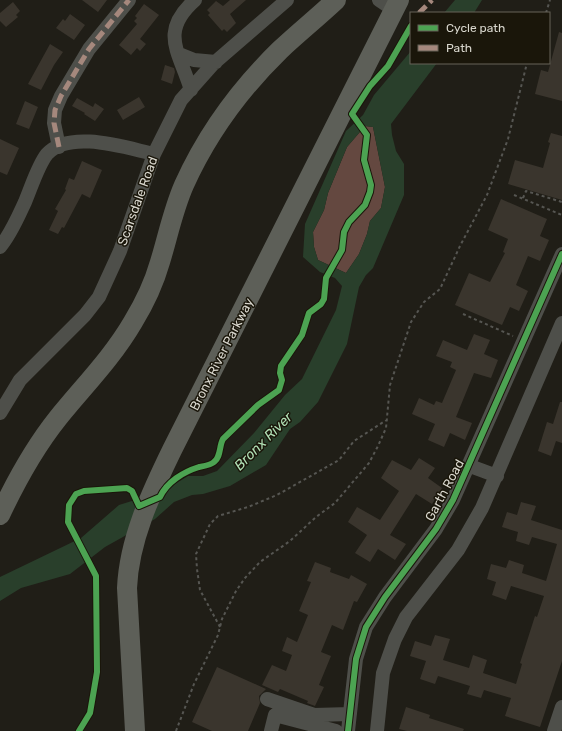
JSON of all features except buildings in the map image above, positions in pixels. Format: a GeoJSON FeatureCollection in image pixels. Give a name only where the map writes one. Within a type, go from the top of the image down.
{"type":"FeatureCollection","features":[{"type":"Feature","properties":{"kind":"highway"},"geometry":{"type":"LineString","coordinates":[[0,515],[23,470],[46,434],[112,355],[134,322],[160,264],[173,217],[184,186],[215,130],[238,97],[266,64],[336,0]]}},
{"type":"Feature","properties":{"kind":"highway","name":"Bronx River Parkway"},"geometry":{"type":"LineString","coordinates":[[135,731],[127,588],[129,568],[138,529],[172,450],[391,3]]}},
{"type":"Feature","properties":{"kind":"street"},"geometry":{"type":"LineString","coordinates":[[59,147],[54,123],[55,110],[60,96],[89,49],[128,0]]}},
{"type":"Feature","properties":{"kind":"street"},"geometry":{"type":"LineString","coordinates":[[191,90],[174,41],[174,30],[182,14],[195,0]]}},
{"type":"Feature","properties":{"kind":"street","name":"Scarsdale Road"},"geometry":{"type":"LineString","coordinates":[[0,413],[20,380],[85,315],[99,297],[120,251],[154,154],[172,115],[181,100],[216,62],[287,0]]}},
{"type":"Feature","properties":{"kind":"street"},"geometry":{"type":"LineString","coordinates":[[179,54],[194,60],[216,62]]}},
{"type":"Feature","properties":{"kind":"street"},"geometry":{"type":"LineString","coordinates":[[0,248],[15,222],[47,154],[59,147],[86,141],[154,154]]}},
{"type":"Feature","properties":{"kind":"street","name":"Garth Road"},"geometry":{"type":"LineString","coordinates":[[348,731],[356,659],[366,627],[385,597],[445,515],[470,466],[562,254]]}},
{"type":"Feature","properties":{"kind":"street"},"geometry":{"type":"LineString","coordinates":[[378,731],[384,673],[394,639],[406,617],[468,533],[497,476],[562,323]]}},
{"type":"Feature","properties":{"kind":"street"},"geometry":{"type":"LineString","coordinates":[[470,466],[497,476]]}},
{"type":"Feature","properties":{"kind":"street"},"geometry":{"type":"LineString","coordinates":[[267,699],[314,715],[350,714]]}},
{"type":"Feature","properties":{"kind":"street"},"geometry":{"type":"LineString","coordinates":[[554,731],[562,707]]}},
{"type":"Feature","properties":{"kind":"street"},"geometry":{"type":"LineString","coordinates":[[271,731],[275,714],[336,731]]}},
{"type":"Feature","properties":{"kind":"path"},"geometry":{"type":"LineString","coordinates":[[546,12],[550,0]]}},
{"type":"Feature","properties":{"kind":"path"},"geometry":{"type":"LineString","coordinates":[[176,731],[184,706],[218,635],[236,591],[245,578],[260,562],[290,541],[316,517],[335,503],[369,463],[386,428],[390,386],[411,322],[424,302],[440,289],[460,246],[487,195],[508,139],[528,64]]}},
{"type":"Feature","properties":{"kind":"path"},"geometry":{"type":"LineString","coordinates":[[522,198],[526,191],[562,202]]}},
{"type":"Feature","properties":{"kind":"path"},"geometry":{"type":"LineString","coordinates":[[514,195],[562,215]]}},
{"type":"Feature","properties":{"kind":"path"},"geometry":{"type":"LineString","coordinates":[[463,314],[518,338]]}},
{"type":"Feature","properties":{"kind":"path"},"geometry":{"type":"LineString","coordinates":[[220,627],[200,590],[197,569],[196,554],[210,524],[218,516],[248,507],[277,495],[339,460],[354,441],[388,419]]}},
{"type":"Feature","properties":{"kind":"shaded area"},"geometry":{"type":"Polygon","coordinates":[[[365,126],[373,127],[385,187],[381,208],[370,221],[367,234],[359,254],[346,273],[318,260],[314,247],[313,232],[324,210],[328,193],[347,147],[365,126]]]}},
{"type":"Feature","properties":{"kind":"water"},"geometry":{"type":"Polygon","coordinates":[[[455,0],[482,0],[475,12],[445,12],[455,0]]]}},
{"type":"Feature","properties":{"kind":"water","name":"Bronx River"},"geometry":{"type":"Polygon","coordinates":[[[410,52],[410,64],[436,64],[391,124],[396,151],[404,164],[404,195],[373,268],[366,275],[359,287],[347,344],[318,402],[300,422],[290,429],[266,465],[230,486],[203,494],[192,495],[174,502],[155,519],[105,547],[70,574],[21,588],[0,601],[0,577],[81,538],[119,505],[135,500],[139,508],[161,499],[165,490],[188,476],[203,476],[217,471],[254,433],[285,395],[302,379],[336,310],[342,286],[335,278],[320,272],[303,257],[305,224],[346,131],[363,115],[374,95],[410,52]],[[365,126],[347,147],[328,193],[324,210],[313,232],[314,247],[318,260],[346,273],[359,254],[367,234],[370,221],[381,208],[385,187],[373,127],[365,126]]]}},
{"type":"Feature","properties":{"kind":"marked path"},"geometry":{"type":"LineString","coordinates":[[59,147],[54,123],[55,110],[61,96],[89,49],[129,0]]}},
{"type":"Feature","properties":{"kind":"marked path"},"geometry":{"type":"LineString","coordinates":[[420,12],[432,0]]}},
{"type":"Feature","properties":{"kind":"cycle path"},"geometry":{"type":"LineString","coordinates":[[79,731],[90,713],[97,672],[96,576],[68,522],[69,505],[76,494],[84,491],[127,488],[132,491],[139,506],[160,497],[171,482],[176,478],[193,469],[209,465],[214,462],[218,457],[223,439],[258,405],[279,390],[282,380],[280,373],[281,366],[302,335],[309,313],[321,304],[324,299],[326,278],[342,250],[344,232],[349,222],[365,205],[370,192],[371,185],[364,160],[367,135],[352,114],[370,86],[388,66],[410,28]]}},
{"type":"Feature","properties":{"kind":"cycle path"},"geometry":{"type":"LineString","coordinates":[[348,731],[356,659],[366,627],[385,597],[436,529],[453,500],[562,254]]}}]}
